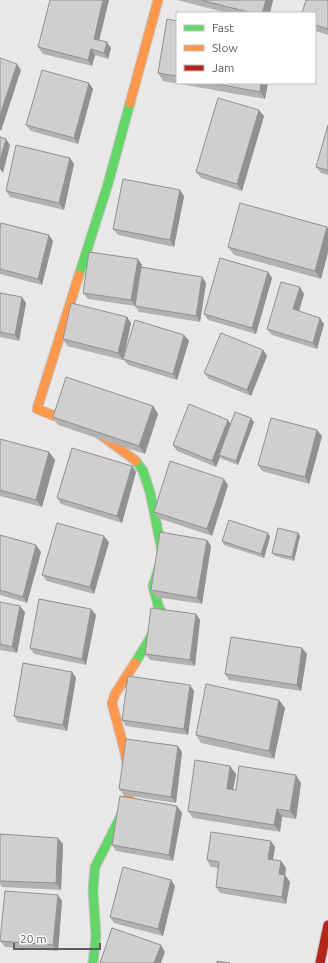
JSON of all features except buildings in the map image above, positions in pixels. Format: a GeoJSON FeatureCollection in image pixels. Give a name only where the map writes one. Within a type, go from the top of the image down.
{"type":"FeatureCollection","features":[{"type":"Feature","properties":{"kind":"street"},"geometry":{"type":"LineString","coordinates":[[93,963],[96,936],[94,890],[95,867],[126,805],[129,786],[127,767],[112,704],[115,694],[152,635],[162,624],[163,615],[158,605],[153,586],[163,556],[150,492],[142,470],[134,458],[98,433],[37,409],[108,184],[158,0]]}},
{"type":"Feature","properties":{"kind":"street"},"geometry":{"type":"LineString","coordinates":[[320,963],[328,926]]}},
{"type":"Feature","properties":{"kind":"traffic: fast"},"geometry":{"type":"LineString","coordinates":[[79,275],[108,184],[130,103]]}},
{"type":"Feature","properties":{"kind":"traffic: fast"},"geometry":{"type":"LineString","coordinates":[[135,663],[152,635],[162,624],[163,615],[158,605],[153,586],[163,556],[150,492],[143,471],[136,461]]}},
{"type":"Feature","properties":{"kind":"traffic: fast"},"geometry":{"type":"LineString","coordinates":[[93,963],[96,936],[93,890],[95,867],[125,808]]}},
{"type":"Feature","properties":{"kind":"traffic: slow"},"geometry":{"type":"LineString","coordinates":[[130,103],[158,0]]}},
{"type":"Feature","properties":{"kind":"traffic: slow"},"geometry":{"type":"LineString","coordinates":[[79,275],[37,409],[98,433],[136,461]]}},
{"type":"Feature","properties":{"kind":"traffic: slow"},"geometry":{"type":"LineString","coordinates":[[125,808],[128,797],[128,770],[126,756],[112,703],[115,694],[135,663]]}},
{"type":"Feature","properties":{"kind":"traffic: jam"},"geometry":{"type":"LineString","coordinates":[[320,963],[328,925]]}}]}
